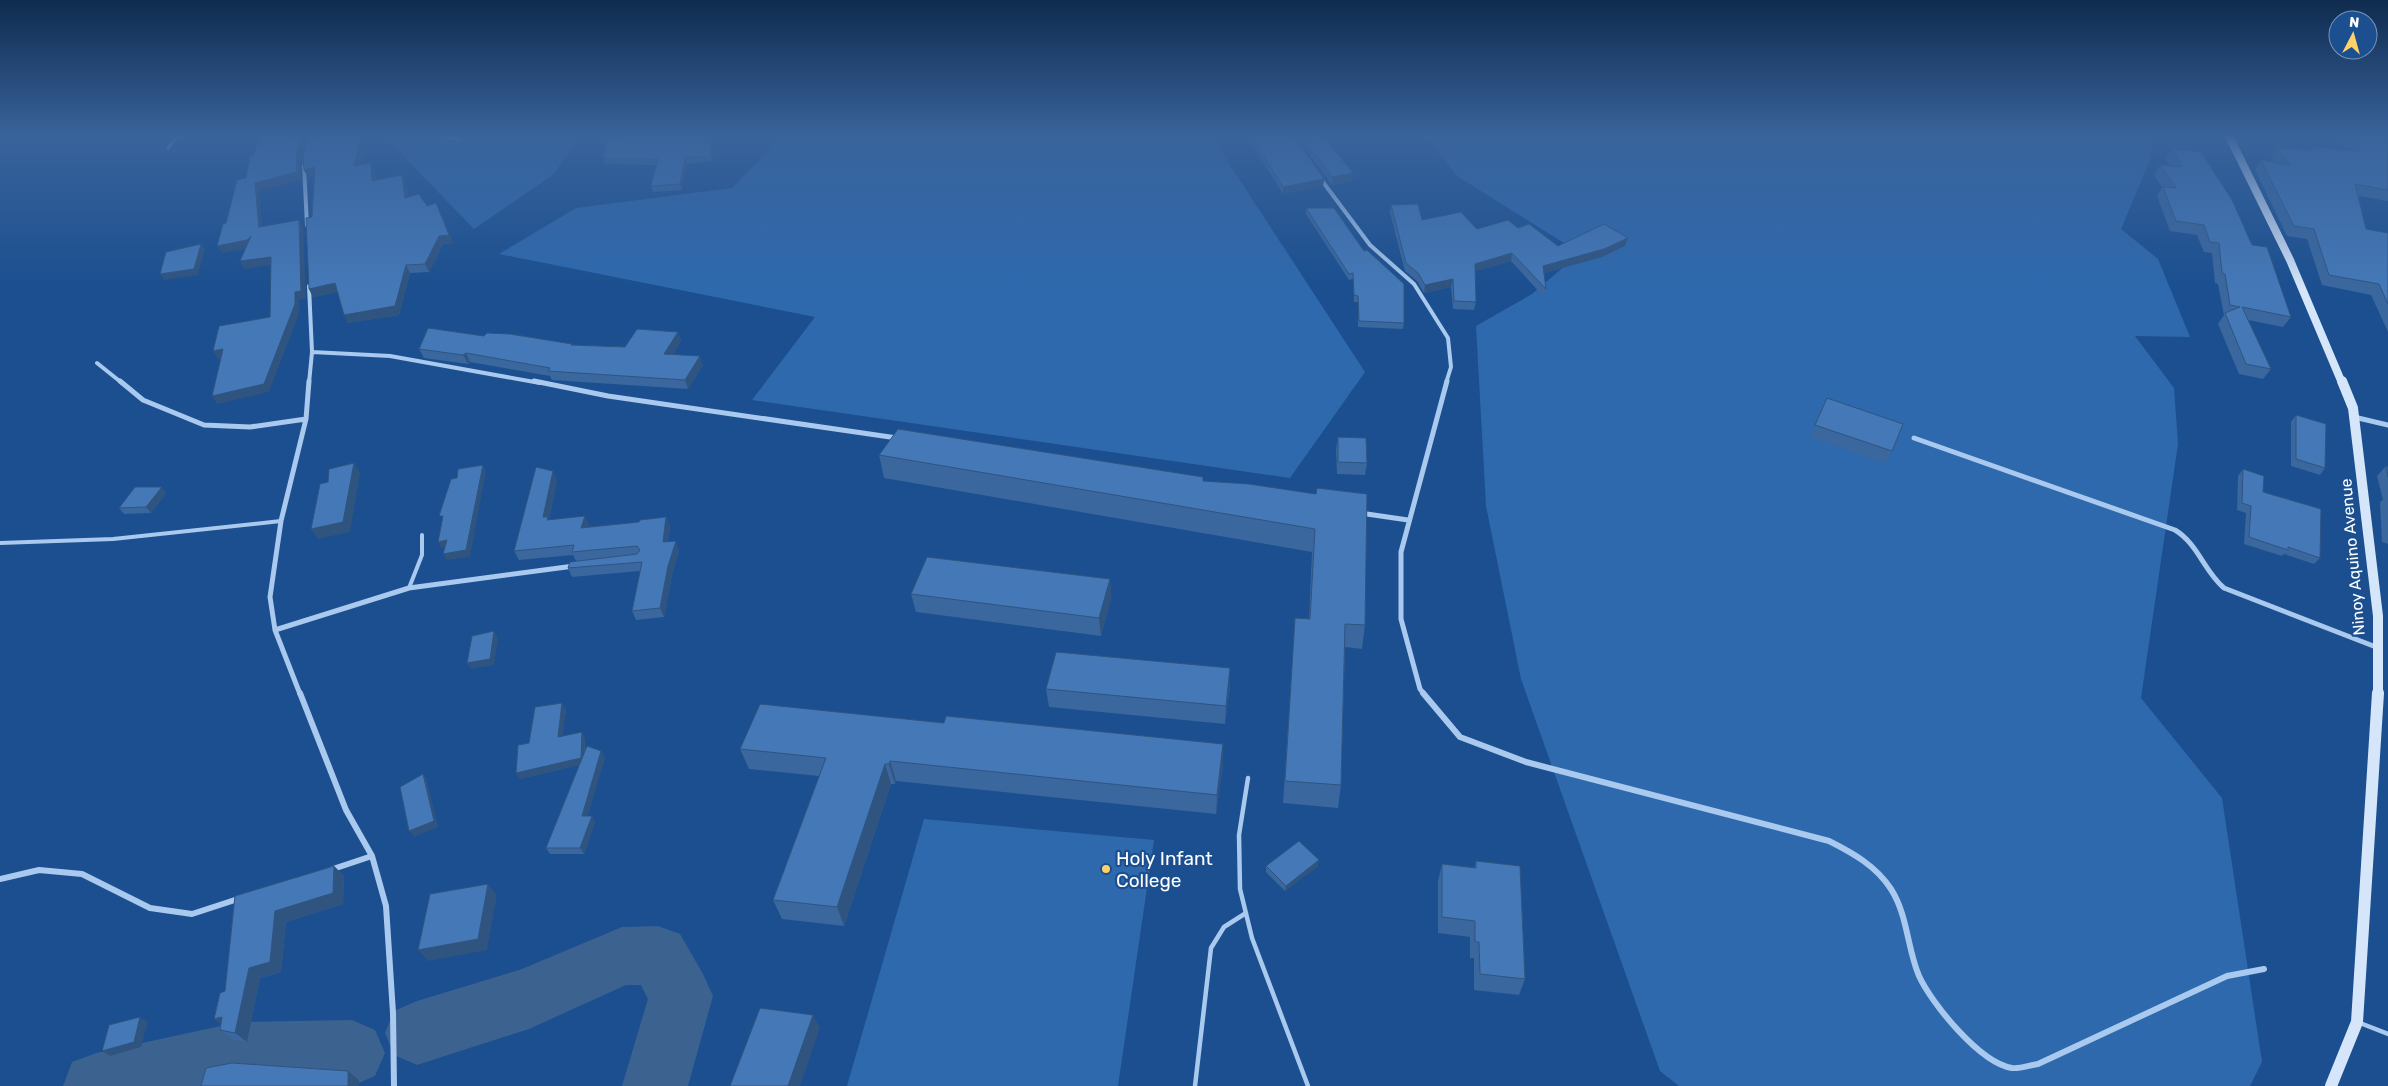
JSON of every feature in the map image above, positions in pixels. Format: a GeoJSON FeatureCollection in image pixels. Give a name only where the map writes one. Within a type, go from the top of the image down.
{"type":"FeatureCollection","features":[{"type":"Feature","properties":{"kind":"main road","name":"Ninoy Aquino Avenue"},"geometry":{"type":"LineString","coordinates":[[2254,187],[2290,260],[2353,408],[2378,616],[2376,648],[2380,696],[2357,1022],[2331,1086]]}},
{"type":"Feature","properties":{"kind":"street"},"geometry":{"type":"LineString","coordinates":[[306,187],[307,233]]}},
{"type":"Feature","properties":{"kind":"street"},"geometry":{"type":"LineString","coordinates":[[1326,187],[1370,246],[1414,284],[1448,338],[1451,367],[1408,520],[1401,552],[1401,619],[1420,689],[1460,737],[1526,762],[1829,841],[1864,858],[1891,889],[1910,936],[1920,977],[1939,1008],[1960,1034],[1996,1060],[2011,1068],[2038,1064],[2228,976],[2264,970]]}},
{"type":"Feature","properties":{"kind":"street"},"geometry":{"type":"LineString","coordinates":[[309,283],[312,352],[306,419],[281,521],[270,597],[275,630],[346,810],[372,856],[386,906],[393,1013],[394,1086]]}},
{"type":"Feature","properties":{"kind":"street"},"geometry":{"type":"LineString","coordinates":[[312,352],[415,359],[608,396],[902,439]]}},
{"type":"Feature","properties":{"kind":"street"},"geometry":{"type":"LineString","coordinates":[[97,363],[143,400],[204,425],[250,427],[306,419]]}},
{"type":"Feature","properties":{"kind":"street"},"geometry":{"type":"LineString","coordinates":[[2354,417],[2388,425]]}},
{"type":"Feature","properties":{"kind":"street"},"geometry":{"type":"LineString","coordinates":[[1914,438],[2175,530],[2186,535],[2196,546],[2210,575],[2224,588],[2376,648]]}},
{"type":"Feature","properties":{"kind":"street"},"geometry":{"type":"LineString","coordinates":[[1350,511],[1408,520]]}},
{"type":"Feature","properties":{"kind":"street"},"geometry":{"type":"LineString","coordinates":[[275,630],[409,588],[584,565]]}},
{"type":"Feature","properties":{"kind":"street"},"geometry":{"type":"LineString","coordinates":[[325,871],[372,856]]}},
{"type":"Feature","properties":{"kind":"street"},"geometry":{"type":"LineString","coordinates":[[0,879],[40,870],[82,874],[150,908],[192,914],[249,896]]}},
{"type":"Feature","properties":{"kind":"lane"},"geometry":{"type":"LineString","coordinates":[[0,543],[113,538],[281,521]]}},
{"type":"Feature","properties":{"kind":"lane"},"geometry":{"type":"LineString","coordinates":[[409,588],[422,555],[422,535]]}},
{"type":"Feature","properties":{"kind":"lane"},"geometry":{"type":"LineString","coordinates":[[1248,778],[1239,834],[1240,889],[1252,938],[1308,1086]]}},
{"type":"Feature","properties":{"kind":"lane"},"geometry":{"type":"LineString","coordinates":[[1196,1086],[1211,948],[1224,927],[1246,913]]}},
{"type":"Feature","properties":{"kind":"lane"},"geometry":{"type":"LineString","coordinates":[[2357,1022],[2388,1034]]}},
{"type":"Feature","properties":{"kind":"shaded area"},"geometry":{"type":"Polygon","coordinates":[[[433,187],[536,187],[474,229],[433,187]]]}},
{"type":"Feature","properties":{"kind":"shaded area"},"geometry":{"type":"Polygon","coordinates":[[[1244,187],[1365,372],[1290,478],[752,400],[815,317],[499,254],[576,208],[732,188],[1244,187]]]}},
{"type":"Feature","properties":{"kind":"shaded area"},"geometry":{"type":"Polygon","coordinates":[[[1474,187],[2139,187],[2121,229],[2158,259],[2190,337],[2135,336],[2174,388],[2178,444],[2141,698],[2222,798],[2262,1062],[2250,1086],[1679,1086],[1660,1071],[1521,679],[1486,506],[1476,326],[1532,294],[1580,253],[1474,187]]]}},
{"type":"Feature","properties":{"kind":"shaded area"},"geometry":{"type":"Polygon","coordinates":[[[924,819],[1154,840],[1118,1086],[847,1086],[924,819]]]}},
{"type":"Feature","properties":{"kind":"building"},"geometry":{"type":"Polygon","coordinates":[[[235,187],[255,187],[259,227],[299,220],[301,291],[295,292],[295,304],[264,384],[212,396],[223,349],[213,351],[219,326],[270,317],[271,257],[240,261],[251,236],[247,240],[217,246],[223,224],[226,223],[235,187]]]}},
{"type":"Feature","properties":{"kind":"building"},"geometry":{"type":"Polygon","coordinates":[[[314,187],[404,187],[405,198],[419,194],[427,206],[436,203],[449,235],[439,236],[425,264],[406,265],[395,306],[344,315],[335,283],[309,289],[306,218],[312,217],[314,187]]]}},
{"type":"Feature","properties":{"kind":"building"},"geometry":{"type":"Polygon","coordinates":[[[2163,187],[2176,188],[2175,187],[2223,187],[2232,200],[2252,245],[2267,247],[2291,317],[2242,307],[2271,369],[2246,364],[2225,313],[2240,307],[2230,305],[2225,274],[2222,273],[2219,243],[2210,242],[2204,225],[2176,221],[2163,187]]]}},
{"type":"Feature","properties":{"kind":"building"},"geometry":{"type":"Polygon","coordinates":[[[2274,187],[2356,187],[2366,229],[2388,233],[2388,304],[2379,284],[2329,275],[2314,229],[2294,226],[2274,187]]]}},
{"type":"Feature","properties":{"kind":"building"},"geometry":{"type":"Polygon","coordinates":[[[2370,187],[2388,187],[2388,190],[2370,187]]]}},
{"type":"Feature","properties":{"kind":"building"},"geometry":{"type":"Polygon","coordinates":[[[1418,204],[1422,220],[1461,212],[1477,229],[1508,220],[1518,228],[1529,224],[1558,246],[1604,224],[1628,238],[1604,249],[1543,266],[1546,289],[1512,253],[1475,264],[1476,302],[1454,301],[1453,279],[1425,285],[1418,273],[1406,263],[1391,205],[1418,204]]]}},
{"type":"Feature","properties":{"kind":"building"},"geometry":{"type":"Polygon","coordinates":[[[1306,208],[1334,208],[1364,251],[1367,250],[1404,284],[1404,323],[1359,321],[1358,296],[1354,295],[1353,273],[1349,274],[1306,208]]]}},
{"type":"Feature","properties":{"kind":"building"},"geometry":{"type":"Polygon","coordinates":[[[201,244],[194,269],[160,274],[166,252],[201,244]]]}},
{"type":"Feature","properties":{"kind":"building"},"geometry":{"type":"Polygon","coordinates":[[[428,328],[484,336],[487,333],[510,334],[571,345],[625,347],[637,329],[678,332],[664,354],[700,356],[685,380],[548,371],[550,368],[466,353],[463,355],[419,349],[428,328]]]}},
{"type":"Feature","properties":{"kind":"building"},"geometry":{"type":"Polygon","coordinates":[[[1827,398],[1903,424],[1892,451],[1815,425],[1827,398]]]}},
{"type":"Feature","properties":{"kind":"building"},"geometry":{"type":"Polygon","coordinates":[[[2296,415],[2326,424],[2325,468],[2296,459],[2296,415]]]}},
{"type":"Feature","properties":{"kind":"building"},"geometry":{"type":"Polygon","coordinates":[[[898,429],[1203,477],[1203,481],[1249,484],[1316,494],[1317,488],[1367,494],[1365,625],[1345,624],[1341,785],[1285,781],[1295,618],[1310,619],[1315,529],[879,455],[898,429]]]}},
{"type":"Feature","properties":{"kind":"building"},"geometry":{"type":"Polygon","coordinates":[[[1338,437],[1366,438],[1367,463],[1338,462],[1338,437]]]}},
{"type":"Feature","properties":{"kind":"building"},"geometry":{"type":"Polygon","coordinates":[[[354,463],[343,522],[311,529],[320,484],[328,482],[329,469],[354,463]]]}},
{"type":"Feature","properties":{"kind":"building"},"geometry":{"type":"Polygon","coordinates":[[[483,465],[466,550],[443,554],[447,540],[438,542],[443,516],[439,516],[451,479],[457,478],[458,469],[483,465]]]}},
{"type":"Feature","properties":{"kind":"building"},"geometry":{"type":"Polygon","coordinates":[[[536,467],[553,471],[543,517],[548,517],[547,520],[585,516],[581,528],[666,517],[663,542],[676,541],[668,566],[660,608],[632,611],[642,562],[568,568],[570,562],[637,554],[640,550],[637,546],[572,552],[574,545],[514,551],[536,467]]]}},
{"type":"Feature","properties":{"kind":"building"},"geometry":{"type":"Polygon","coordinates":[[[2243,469],[2264,476],[2263,492],[2321,509],[2320,558],[2249,537],[2251,506],[2242,503],[2243,469]]]}},
{"type":"Feature","properties":{"kind":"building"},"geometry":{"type":"Polygon","coordinates":[[[135,487],[162,487],[146,507],[119,508],[135,487]]]}},
{"type":"Feature","properties":{"kind":"building"},"geometry":{"type":"Polygon","coordinates":[[[927,557],[1110,579],[1099,618],[911,594],[927,557]]]}},
{"type":"Feature","properties":{"kind":"building"},"geometry":{"type":"Polygon","coordinates":[[[494,631],[490,659],[467,663],[472,636],[494,631]]]}},
{"type":"Feature","properties":{"kind":"building"},"geometry":{"type":"Polygon","coordinates":[[[1056,652],[1230,668],[1226,706],[1046,689],[1056,652]]]}},
{"type":"Feature","properties":{"kind":"building"},"geometry":{"type":"Polygon","coordinates":[[[562,703],[558,737],[582,732],[581,758],[516,773],[518,745],[529,743],[535,707],[562,703]]]}},
{"type":"Feature","properties":{"kind":"building"},"geometry":{"type":"Polygon","coordinates":[[[760,704],[944,723],[946,716],[1223,744],[1217,795],[890,761],[889,764],[885,764],[837,907],[773,900],[826,758],[740,749],[760,704]]]}},
{"type":"Feature","properties":{"kind":"building"},"geometry":{"type":"Polygon","coordinates":[[[587,746],[601,751],[582,816],[592,816],[580,848],[546,848],[587,746]]]}},
{"type":"Feature","properties":{"kind":"building"},"geometry":{"type":"Polygon","coordinates":[[[423,774],[434,821],[409,831],[400,787],[423,774]]]}},
{"type":"Feature","properties":{"kind":"building"},"geometry":{"type":"Polygon","coordinates":[[[1299,841],[1319,860],[1286,886],[1266,866],[1299,841]]]}},
{"type":"Feature","properties":{"kind":"building"},"geometry":{"type":"Polygon","coordinates":[[[1476,861],[1520,866],[1525,979],[1480,974],[1479,942],[1475,942],[1475,921],[1442,917],[1442,864],[1476,868],[1476,861]]]}},
{"type":"Feature","properties":{"kind":"building"},"geometry":{"type":"Polygon","coordinates":[[[334,866],[333,893],[275,911],[270,962],[249,968],[235,1033],[220,1030],[222,1017],[214,1019],[220,993],[225,991],[235,896],[334,866]]]}},
{"type":"Feature","properties":{"kind":"building"},"geometry":{"type":"Polygon","coordinates":[[[488,884],[478,939],[418,950],[430,894],[488,884]]]}},
{"type":"Feature","properties":{"kind":"building"},"geometry":{"type":"Polygon","coordinates":[[[760,1008],[813,1015],[788,1086],[730,1086],[760,1008]]]}},
{"type":"Feature","properties":{"kind":"building"},"geometry":{"type":"Polygon","coordinates":[[[140,1017],[134,1042],[102,1051],[109,1025],[140,1017]]]}},
{"type":"Feature","properties":{"kind":"building"},"geometry":{"type":"Polygon","coordinates":[[[232,1063],[348,1071],[348,1086],[201,1086],[206,1068],[232,1063]]]}},
{"type":"Feature","properties":{"kind":"waterway"},"geometry":{"type":"LineString","coordinates":[[417,1033],[529,998],[622,956],[658,955],[681,996],[655,1086]]}},
{"type":"Feature","properties":{"kind":"waterway"},"geometry":{"type":"LineString","coordinates":[[96,1086],[239,1055],[352,1053]]}},
{"type":"Feature","properties":{"kind":"place","name":"Holy Infant College"},"geometry":{"type":"Point","coordinates":[1106,869]}}]}
